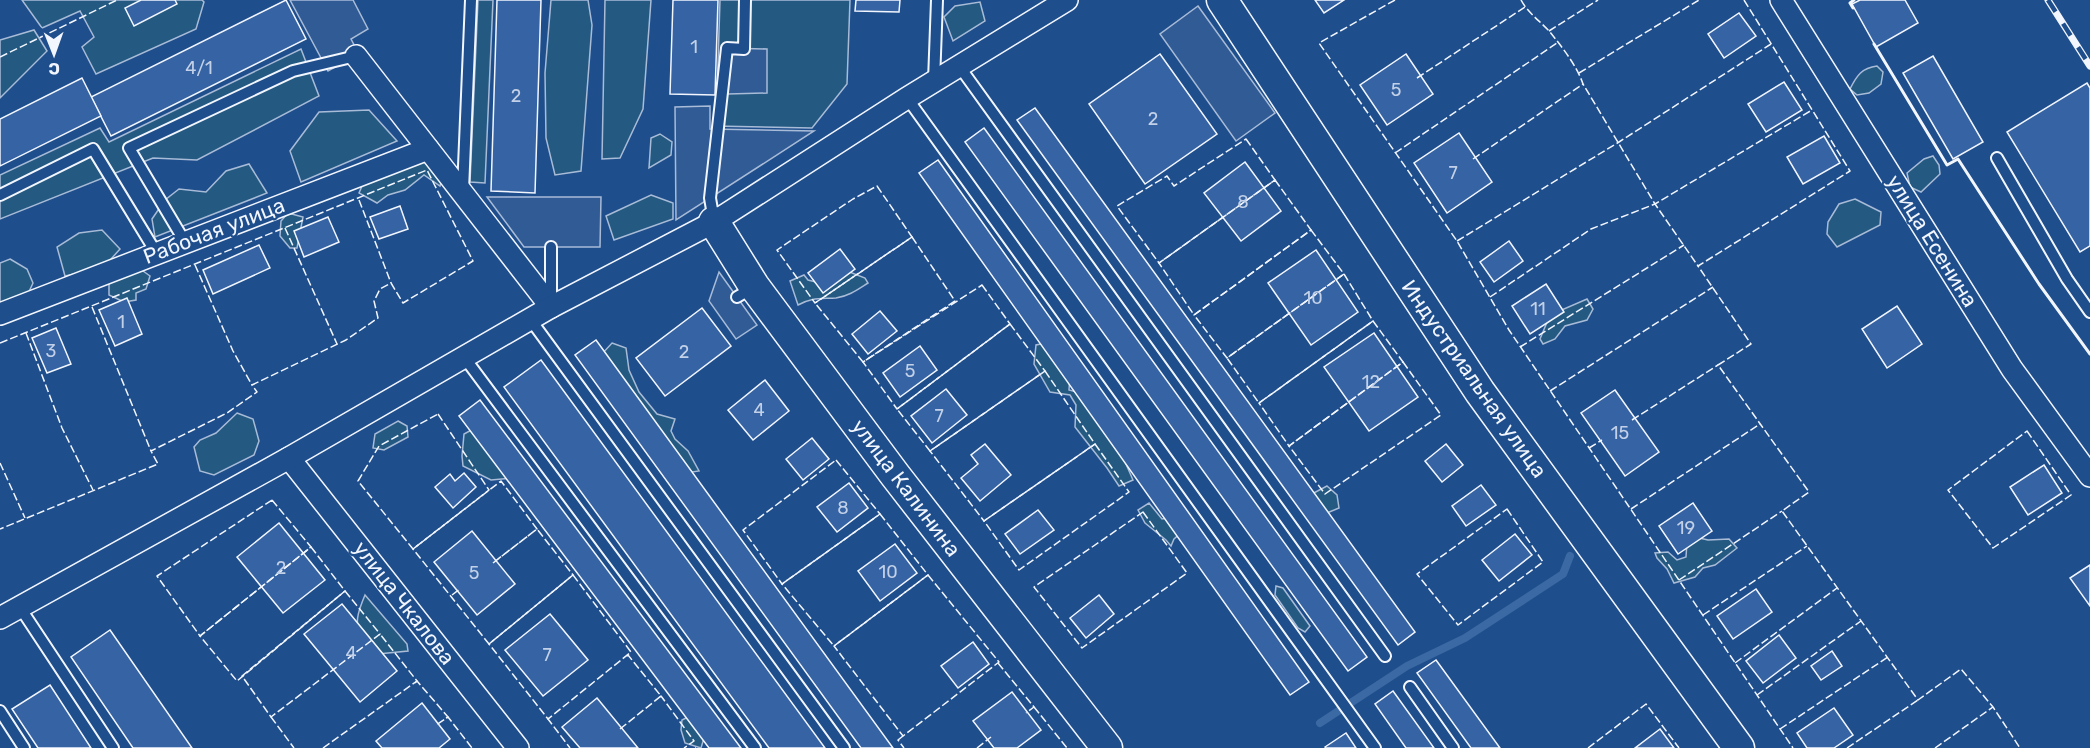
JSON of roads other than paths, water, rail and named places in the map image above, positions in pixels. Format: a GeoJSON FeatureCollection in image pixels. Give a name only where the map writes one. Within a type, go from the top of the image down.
{"type":"FeatureCollection","features":[{"type":"Feature","properties":{"kind":"street"},"geometry":{"type":"LineString","coordinates":[[0,618],[289,458],[551,307],[714,222],[907,98],[1067,0]]}},
{"type":"Feature","properties":{"kind":"street","name":"Индустриальная улица"},"geometry":{"type":"LineString","coordinates":[[1222,0],[1480,393],[1739,748]]}},
{"type":"Feature","properties":{"kind":"street","name":"улица Есенина"},"geometry":{"type":"LineString","coordinates":[[1781,0],[2012,369],[2090,476]]}},
{"type":"Feature","properties":{"kind":"street"},"geometry":{"type":"LineString","coordinates":[[356,56],[551,307]]}},
{"type":"Feature","properties":{"kind":"street","name":"Рабочая улица"},"geometry":{"type":"LineString","coordinates":[[0,314],[428,148]]}},
{"type":"Feature","properties":{"kind":"street","name":"улица Калинина"},"geometry":{"type":"LineString","coordinates":[[714,222],[746,292],[903,485],[1107,748]]}},
{"type":"Feature","properties":{"kind":"street","name":"улица Чкалова"},"geometry":{"type":"LineString","coordinates":[[289,458],[518,748]]}},
{"type":"Feature","properties":{"kind":"lane"},"geometry":{"type":"LineString","coordinates":[[463,194],[471,0]]}},
{"type":"Feature","properties":{"kind":"lane"},"geometry":{"type":"LineString","coordinates":[[714,222],[710,198],[727,48],[744,49],[745,0]]}},
{"type":"Feature","properties":{"kind":"lane"},"geometry":{"type":"LineString","coordinates":[[934,82],[937,0]]}},
{"type":"Feature","properties":{"kind":"lane"},"geometry":{"type":"LineString","coordinates":[[185,242],[129,148],[293,71],[356,56]]}},
{"type":"Feature","properties":{"kind":"lane"},"geometry":{"type":"LineString","coordinates":[[959,66],[1386,657]]}},
{"type":"Feature","properties":{"kind":"lane"},"geometry":{"type":"LineString","coordinates":[[907,98],[1375,748]]}},
{"type":"Feature","properties":{"kind":"lane"},"geometry":{"type":"LineString","coordinates":[[0,195],[93,149],[157,254]]}},
{"type":"Feature","properties":{"kind":"lane"},"geometry":{"type":"LineString","coordinates":[[1997,158],[2067,279],[2090,312]]}},
{"type":"Feature","properties":{"kind":"lane"},"geometry":{"type":"LineString","coordinates":[[551,247],[551,307]]}},
{"type":"Feature","properties":{"kind":"lane"},"geometry":{"type":"LineString","coordinates":[[530,319],[844,748]]}},
{"type":"Feature","properties":{"kind":"lane"},"geometry":{"type":"LineString","coordinates":[[464,357],[755,748]]}},
{"type":"Feature","properties":{"kind":"lane"},"geometry":{"type":"LineString","coordinates":[[18,606],[114,748]]}},
{"type":"Feature","properties":{"kind":"lane"},"geometry":{"type":"LineString","coordinates":[[1410,687],[1453,748]]}},
{"type":"Feature","properties":{"kind":"lane"},"geometry":{"type":"LineString","coordinates":[[0,711],[24,748]]}},
{"type":"Feature","properties":{"kind":"waterway"},"geometry":{"type":"LineString","coordinates":[[1320,723],[1407,666],[1465,638],[1563,574],[1570,556]]}},
{"type":"Feature","properties":{"kind":"railway"},"geometry":{"type":"LineString","coordinates":[[2048,0],[2090,66]]}}]}
